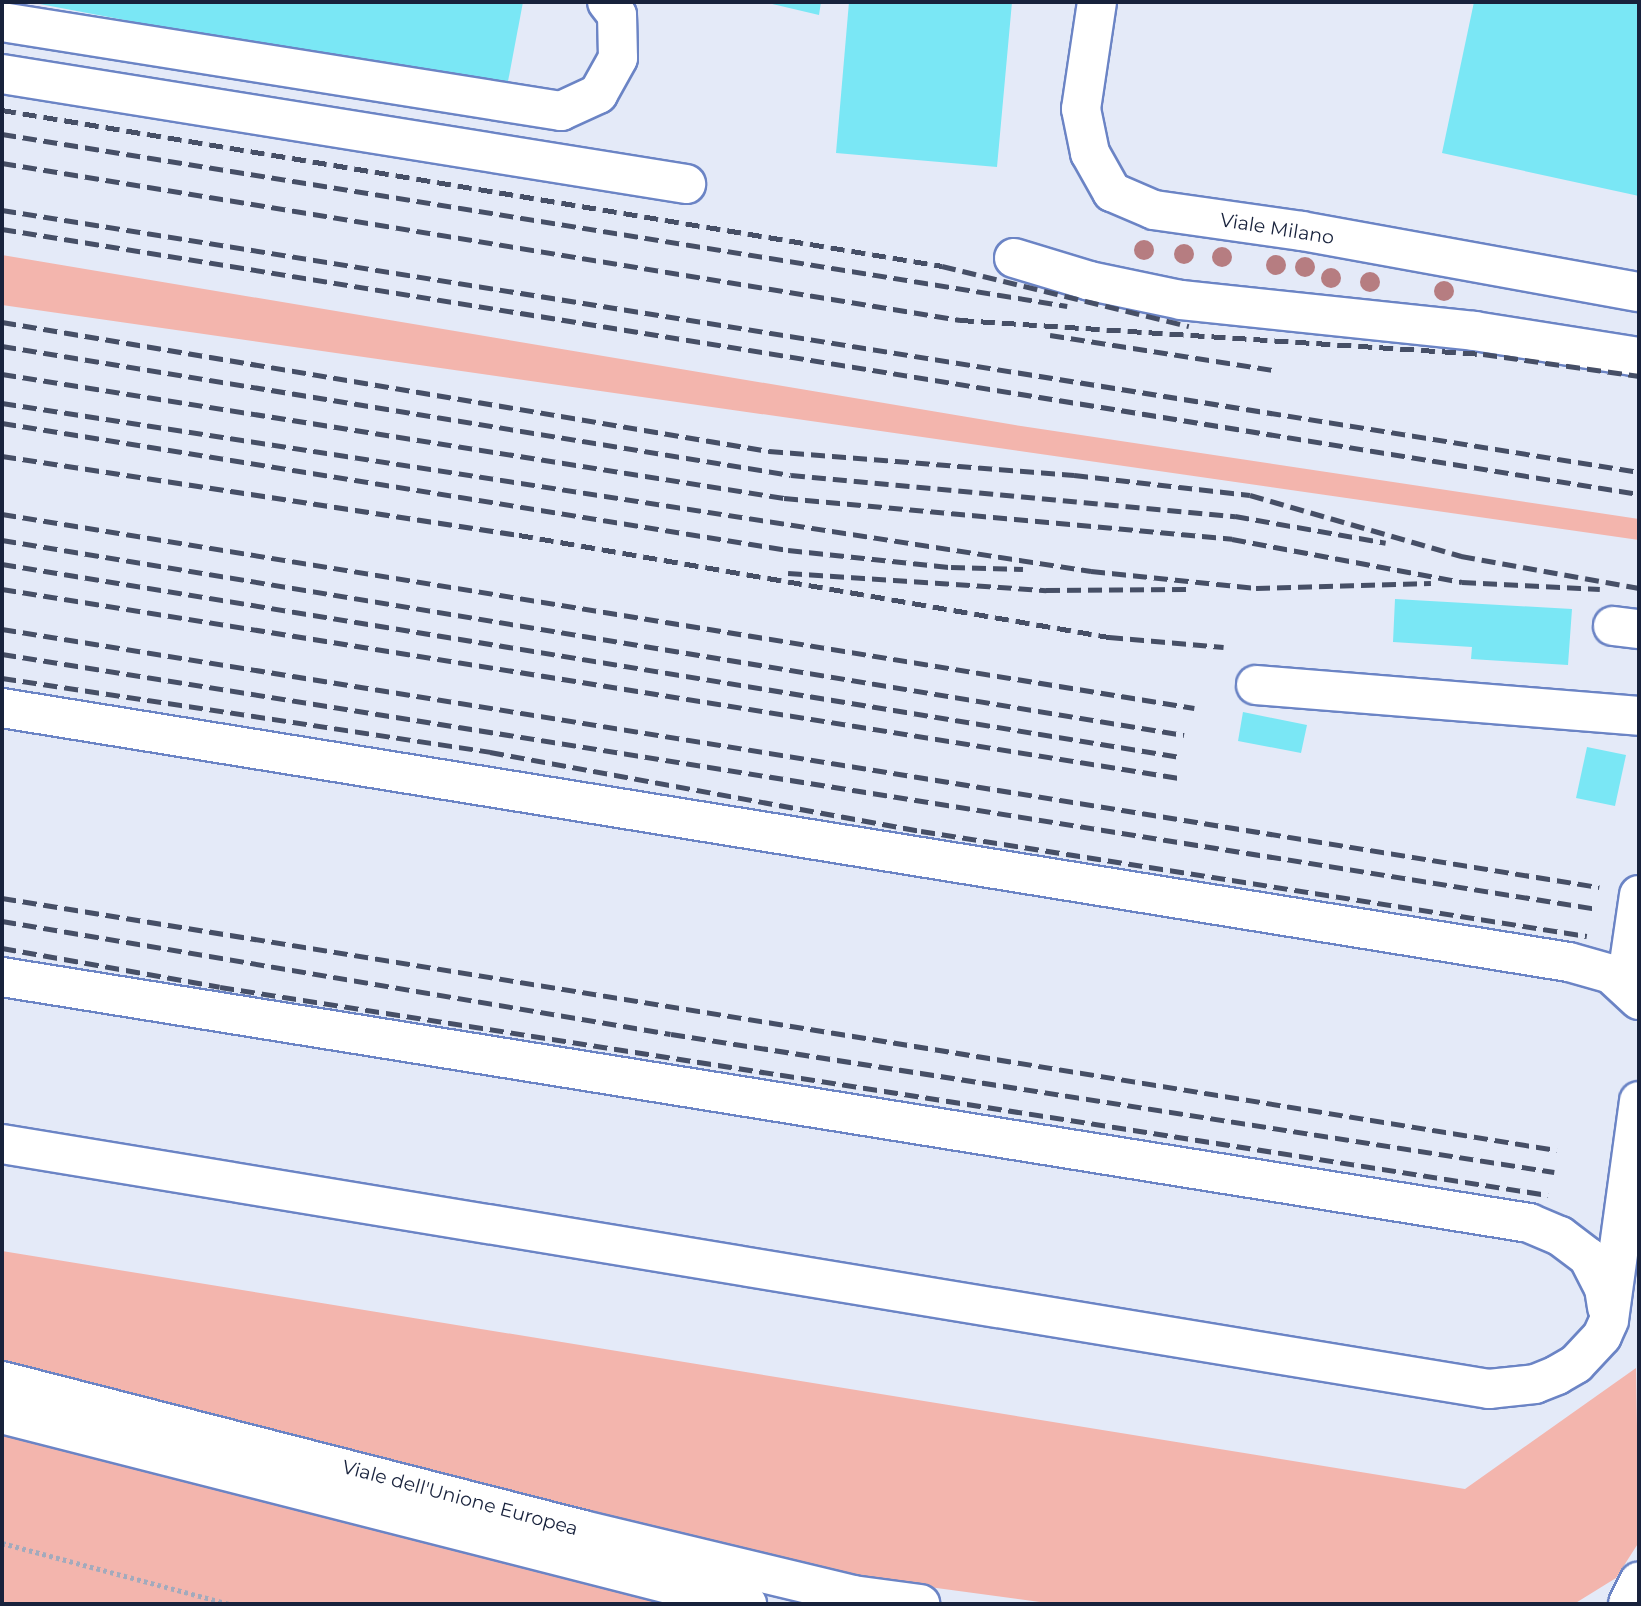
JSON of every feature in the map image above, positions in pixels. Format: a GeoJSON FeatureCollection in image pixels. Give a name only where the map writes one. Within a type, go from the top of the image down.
{"type":"FeatureCollection","features":[{"type":"Feature","properties":{"kind":"street"},"geometry":{"type":"LineString","coordinates":[[2,22],[561,111],[598,94],[618,58],[617,15],[607,2]]}},
{"type":"Feature","properties":{"kind":"street","name":"Viale Milano"},"geometry":{"type":"LineString","coordinates":[[1097,2],[1082,110],[1090,153],[1112,192],[1154,210],[1302,231],[1639,292]]}},
{"type":"Feature","properties":{"kind":"street"},"geometry":{"type":"LineString","coordinates":[[2,74],[686,184]]}},
{"type":"Feature","properties":{"kind":"street"},"geometry":{"type":"LineString","coordinates":[[1014,258],[1090,281],[1181,300],[1474,331],[1639,357]]}},
{"type":"Feature","properties":{"kind":"street"},"geometry":{"type":"LineString","coordinates":[[1256,685],[1639,716]]}},
{"type":"Feature","properties":{"kind":"street"},"geometry":{"type":"LineString","coordinates":[[2,708],[1569,962],[1593,967],[1632,992],[1639,895]]}},
{"type":"Feature","properties":{"kind":"street"},"geometry":{"type":"LineString","coordinates":[[2,977],[1529,1223],[1560,1236],[1588,1257],[1604,1288],[1609,1320]]}},
{"type":"Feature","properties":{"kind":"street"},"geometry":{"type":"LineString","coordinates":[[2,1144],[1489,1389],[1535,1384],[1557,1375],[1591,1350],[1609,1320],[1639,1101]]}},
{"type":"Feature","properties":{"kind":"street","name":"Viale dell'Unione Europea"},"geometry":{"type":"LineString","coordinates":[[2,1381],[597,1533],[853,1595],[920,1604]]}},
{"type":"Feature","properties":{"kind":"street","name":"Viale dell'Unione Europea"},"geometry":{"type":"LineString","coordinates":[[2,1414],[747,1604]]}},
{"type":"Feature","properties":{"kind":"street"},"geometry":{"type":"LineString","coordinates":[[1628,1604],[1639,1581]]}},
{"type":"Feature","properties":{"kind":"path"},"geometry":{"type":"LineString","coordinates":[[2,1543],[230,1604]]}},
{"type":"Feature","properties":{"kind":"shaded area"},"geometry":{"type":"Polygon","coordinates":[[[2,255],[1015,425],[1639,519],[1639,540],[2,305],[2,255]]]}},
{"type":"Feature","properties":{"kind":"shaded area"},"geometry":{"type":"Polygon","coordinates":[[[2,1251],[1465,1489],[1636,1368],[1639,1542],[1616,1578],[1574,1604],[1055,1604],[855,1577],[2,1362],[2,1251]]]}},
{"type":"Feature","properties":{"kind":"shaded area"},"geometry":{"type":"Polygon","coordinates":[[[2,1430],[677,1604],[2,1604],[2,1430]]]}},
{"type":"Feature","properties":{"kind":"building"},"geometry":{"type":"Polygon","coordinates":[[[29,2],[523,2],[506,92],[29,2]]]}},
{"type":"Feature","properties":{"kind":"building"},"geometry":{"type":"Polygon","coordinates":[[[768,2],[821,2],[819,15],[768,2]]]}},
{"type":"Feature","properties":{"kind":"building"},"geometry":{"type":"Polygon","coordinates":[[[849,2],[1012,2],[997,167],[836,153],[849,2]]]}},
{"type":"Feature","properties":{"kind":"building"},"geometry":{"type":"Polygon","coordinates":[[[1474,2],[1639,2],[1639,196],[1442,153],[1474,2]]]}},
{"type":"Feature","properties":{"kind":"building"},"geometry":{"type":"Polygon","coordinates":[[[1395,599],[1572,609],[1568,665],[1471,659],[1472,647],[1393,642],[1395,599]]]}},
{"type":"Feature","properties":{"kind":"building"},"geometry":{"type":"Polygon","coordinates":[[[1243,712],[1307,725],[1301,753],[1238,741],[1243,712]]]}},
{"type":"Feature","properties":{"kind":"building"},"geometry":{"type":"Polygon","coordinates":[[[1587,747],[1626,755],[1615,806],[1576,798],[1587,747]]]}},
{"type":"Feature","properties":{"kind":"railway"},"geometry":{"type":"LineString","coordinates":[[2,110],[942,266],[1189,326]]}},
{"type":"Feature","properties":{"kind":"railway"},"geometry":{"type":"LineString","coordinates":[[2,134],[1067,306]]}},
{"type":"Feature","properties":{"kind":"railway"},"geometry":{"type":"LineString","coordinates":[[2,163],[960,320],[1483,354],[1639,376]]}},
{"type":"Feature","properties":{"kind":"railway"},"geometry":{"type":"LineString","coordinates":[[2,210],[1639,472]]}},
{"type":"Feature","properties":{"kind":"railway"},"geometry":{"type":"LineString","coordinates":[[2,229],[1639,494]]}},
{"type":"Feature","properties":{"kind":"railway"},"geometry":{"type":"LineString","coordinates":[[2,322],[769,451],[1074,475],[1250,495],[1461,556],[1639,588]]}},
{"type":"Feature","properties":{"kind":"railway"},"geometry":{"type":"LineString","coordinates":[[1050,335],[1273,370]]}},
{"type":"Feature","properties":{"kind":"railway"},"geometry":{"type":"LineString","coordinates":[[2,346],[791,475],[1235,516],[1386,543]]}},
{"type":"Feature","properties":{"kind":"railway"},"geometry":{"type":"LineString","coordinates":[[2,374],[784,498],[1232,539],[1462,582],[1600,589]]}},
{"type":"Feature","properties":{"kind":"railway"},"geometry":{"type":"LineString","coordinates":[[2,403],[1091,571],[1256,588],[1431,583]]}},
{"type":"Feature","properties":{"kind":"railway"},"geometry":{"type":"LineString","coordinates":[[2,423],[788,550],[951,567],[1023,569]]}},
{"type":"Feature","properties":{"kind":"railway"},"geometry":{"type":"LineString","coordinates":[[2,456],[519,535],[1109,637],[1224,647]]}},
{"type":"Feature","properties":{"kind":"railway"},"geometry":{"type":"LineString","coordinates":[[2,514],[1194,708]]}},
{"type":"Feature","properties":{"kind":"railway"},"geometry":{"type":"LineString","coordinates":[[2,540],[1184,735]]}},
{"type":"Feature","properties":{"kind":"railway"},"geometry":{"type":"LineString","coordinates":[[2,564],[1180,757]]}},
{"type":"Feature","properties":{"kind":"railway"},"geometry":{"type":"LineString","coordinates":[[788,573],[1046,590],[1186,589]]}},
{"type":"Feature","properties":{"kind":"railway"},"geometry":{"type":"LineString","coordinates":[[2,589],[1179,778]]}},
{"type":"Feature","properties":{"kind":"railway"},"geometry":{"type":"LineString","coordinates":[[2,629],[1599,887]]}},
{"type":"Feature","properties":{"kind":"railway"},"geometry":{"type":"LineString","coordinates":[[2,654],[1597,909]]}},
{"type":"Feature","properties":{"kind":"railway"},"geometry":{"type":"LineString","coordinates":[[2,678],[490,752],[921,831],[1587,936]]}},
{"type":"Feature","properties":{"kind":"railway"},"geometry":{"type":"LineString","coordinates":[[2,898],[1557,1150]]}},
{"type":"Feature","properties":{"kind":"railway"},"geometry":{"type":"LineString","coordinates":[[2,921],[671,1034],[1554,1172]]}},
{"type":"Feature","properties":{"kind":"railway"},"geometry":{"type":"LineString","coordinates":[[2,948],[220,987],[1548,1195]]}}]}
